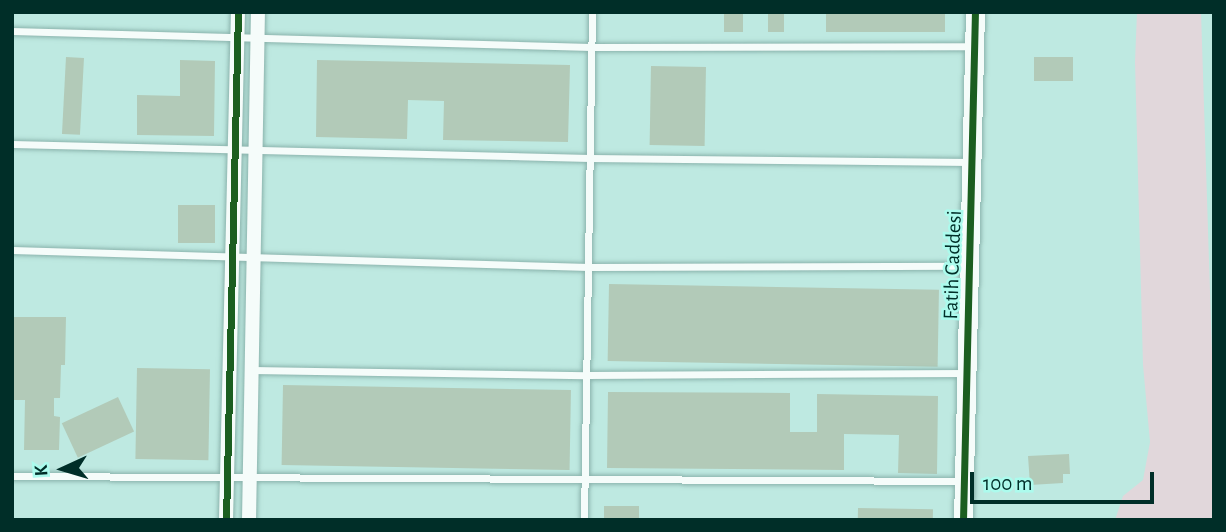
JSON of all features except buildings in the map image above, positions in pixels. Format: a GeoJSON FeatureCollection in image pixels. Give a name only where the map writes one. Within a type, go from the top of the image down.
{"type":"FeatureCollection","features":[{"type":"Feature","properties":{"kind":"street"},"geometry":{"type":"LineString","coordinates":[[226,520],[238,12]]}},
{"type":"Feature","properties":{"kind":"street"},"geometry":{"type":"LineString","coordinates":[[249,520],[258,12]]}},
{"type":"Feature","properties":{"kind":"street","name":"Fatih Caddesi"},"geometry":{"type":"LineString","coordinates":[[963,520],[974,162],[975,12]]}},
{"type":"Feature","properties":{"kind":"lane"},"geometry":{"type":"LineString","coordinates":[[584,520],[592,12]]}},
{"type":"Feature","properties":{"kind":"lane"},"geometry":{"type":"LineString","coordinates":[[12,31],[238,40],[591,47],[975,47]]}},
{"type":"Feature","properties":{"kind":"lane"},"geometry":{"type":"LineString","coordinates":[[12,144],[590,158],[974,162]]}},
{"type":"Feature","properties":{"kind":"lane"},"geometry":{"type":"LineString","coordinates":[[12,250],[589,267],[970,266]]}},
{"type":"Feature","properties":{"kind":"lane"},"geometry":{"type":"LineString","coordinates":[[252,370],[586,375],[967,373]]}},
{"type":"Feature","properties":{"kind":"lane"},"geometry":{"type":"LineString","coordinates":[[12,476],[964,481]]}},
{"type":"Feature","properties":{"kind":"shaded area"},"geometry":{"type":"Polygon","coordinates":[[[1137,12],[1201,12],[1214,416],[1214,520],[1115,520],[1123,496],[1143,480],[1150,442],[1143,365],[1135,62],[1137,12]]]}},
{"type":"Feature","properties":{"kind":"cycle path"},"geometry":{"type":"LineString","coordinates":[[226,520],[238,12]]}},
{"type":"Feature","properties":{"kind":"cycle path"},"geometry":{"type":"LineString","coordinates":[[963,520],[975,12]]}}]}
